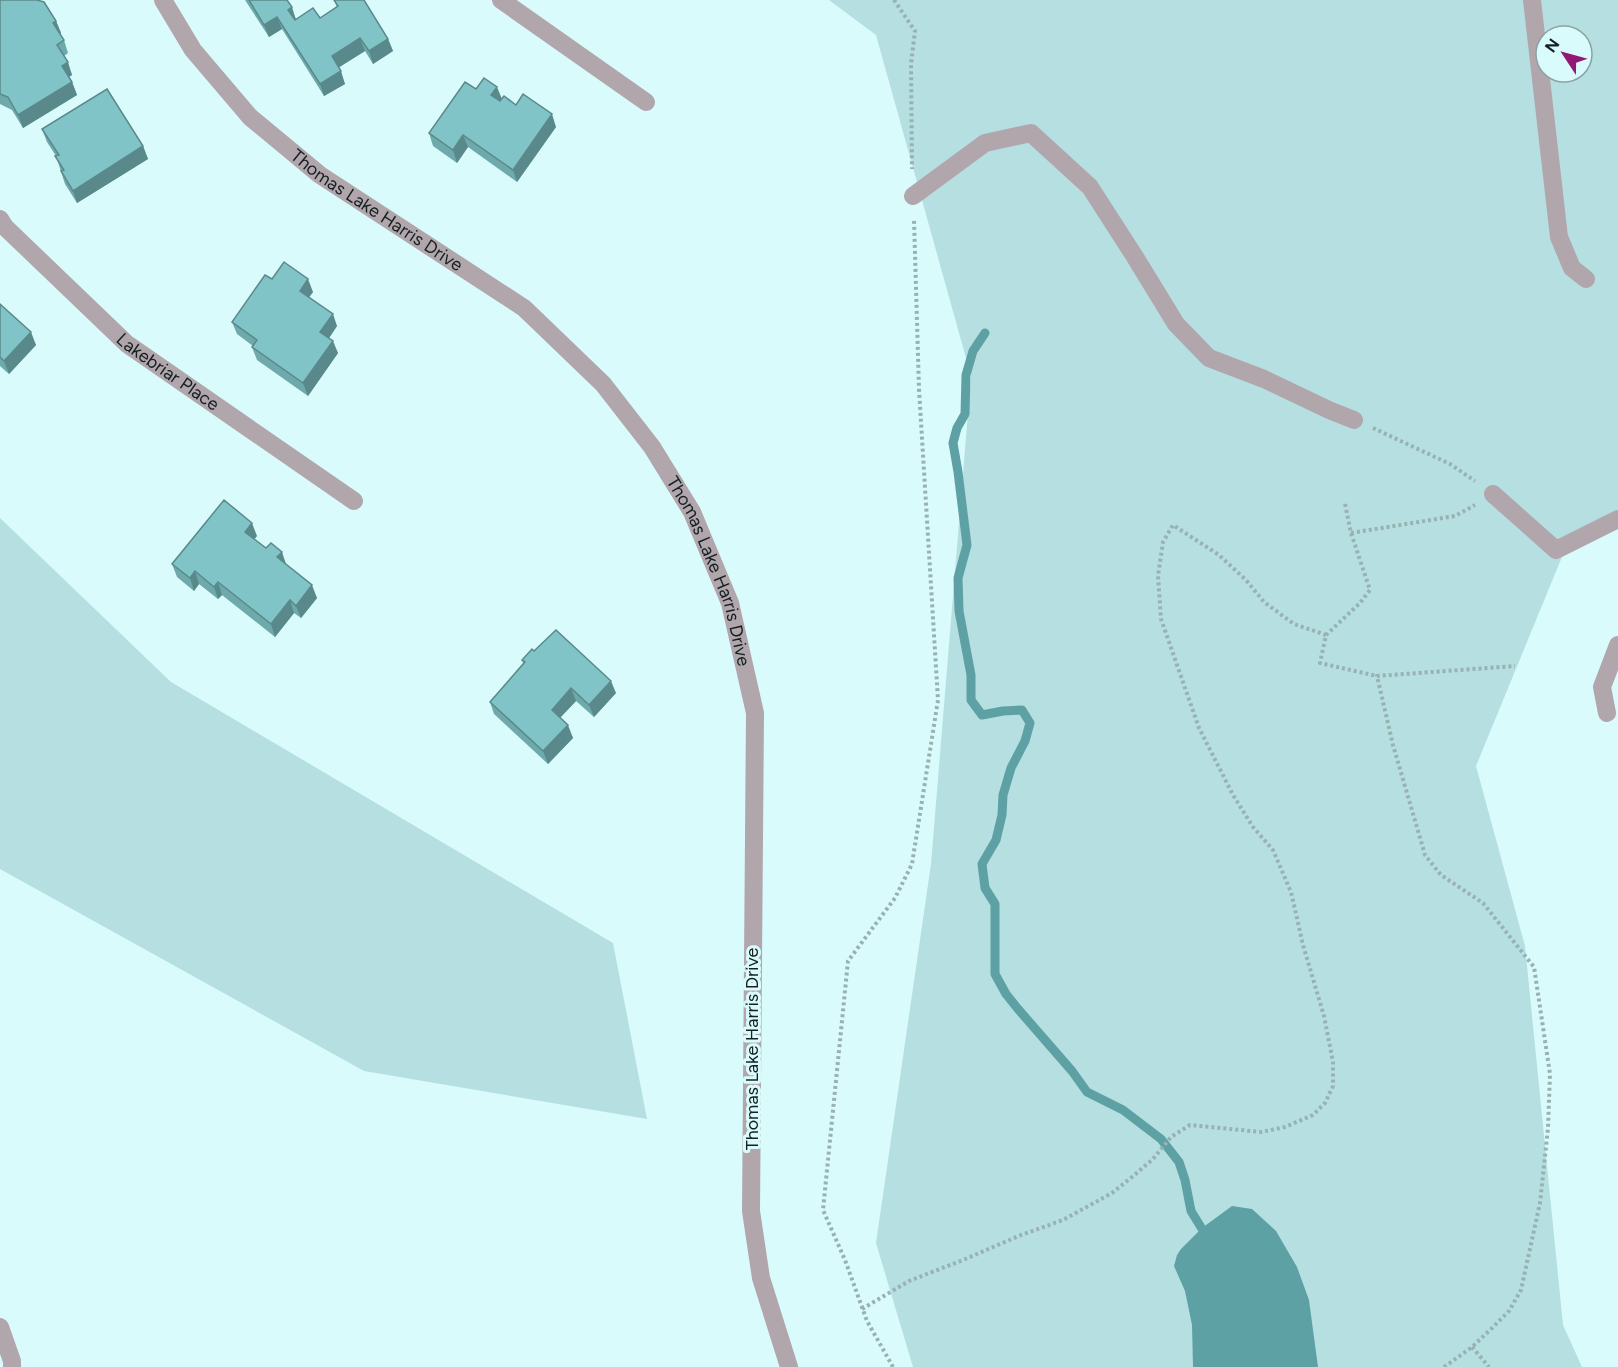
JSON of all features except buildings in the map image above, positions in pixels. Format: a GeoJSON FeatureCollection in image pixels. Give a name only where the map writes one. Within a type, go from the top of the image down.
{"type":"FeatureCollection","features":[{"type":"Feature","properties":{"kind":"street","name":"Thomas Lake Harris Drive"},"geometry":{"type":"LineString","coordinates":[[163,0],[192,50],[250,117],[320,175],[524,308],[603,384],[652,447],[692,512],[730,603],[755,712],[751,1211],[760,1278],[789,1367]]}},
{"type":"Feature","properties":{"kind":"street"},"geometry":{"type":"LineString","coordinates":[[501,0],[646,102]]}},
{"type":"Feature","properties":{"kind":"street"},"geometry":{"type":"LineString","coordinates":[[1532,0],[1559,237],[1572,268],[1586,279]]}},
{"type":"Feature","properties":{"kind":"street"},"geometry":{"type":"LineString","coordinates":[[913,196],[986,143],[1031,133],[1090,187],[1176,324],[1209,358],[1264,379],[1354,420]]}},
{"type":"Feature","properties":{"kind":"street","name":"Lakebriar Place"},"geometry":{"type":"LineString","coordinates":[[0,219],[5,227],[128,344],[354,501]]}},
{"type":"Feature","properties":{"kind":"street"},"geometry":{"type":"LineString","coordinates":[[1493,494],[1556,550],[1618,519]]}},
{"type":"Feature","properties":{"kind":"street"},"geometry":{"type":"LineString","coordinates":[[1607,713],[1602,687],[1618,645]]}},
{"type":"Feature","properties":{"kind":"street"},"geometry":{"type":"LineString","coordinates":[[0,1327],[12,1367]]}},
{"type":"Feature","properties":{"kind":"path"},"geometry":{"type":"LineString","coordinates":[[893,1367],[867,1321],[845,1260],[823,1210],[848,961],[895,898],[912,864],[938,700],[919,389],[911,64],[915,31],[894,0]]}},
{"type":"Feature","properties":{"kind":"path"},"geometry":{"type":"LineString","coordinates":[[1351,533],[1455,516],[1493,494],[1450,464],[1354,420]]}},
{"type":"Feature","properties":{"kind":"path"},"geometry":{"type":"LineString","coordinates":[[1345,504],[1351,533],[1370,590],[1360,603],[1326,635],[1320,663],[1377,676],[1515,666]]}},
{"type":"Feature","properties":{"kind":"path"},"geometry":{"type":"LineString","coordinates":[[862,1309],[909,1281],[1063,1220],[1112,1192],[1153,1159],[1171,1137],[1190,1125],[1261,1132],[1285,1127],[1313,1115],[1325,1103],[1333,1086],[1333,1062],[1324,1016],[1303,945],[1291,892],[1273,850],[1253,827],[1243,811],[1199,728],[1161,619],[1158,576],[1163,542],[1173,525],[1219,555],[1246,580],[1264,602],[1294,624],[1326,635]]}},
{"type":"Feature","properties":{"kind":"path"},"geometry":{"type":"LineString","coordinates":[[1377,676],[1393,745],[1425,855],[1441,875],[1483,903],[1534,967],[1550,1074],[1548,1128],[1540,1203],[1521,1290],[1509,1311],[1472,1347],[1444,1367]]}},
{"type":"Feature","properties":{"kind":"path"},"geometry":{"type":"LineString","coordinates":[[1472,1347],[1489,1367]]}},
{"type":"Feature","properties":{"kind":"shaded area"},"geometry":{"type":"Polygon","coordinates":[[[829,0],[1618,0],[1618,529],[1564,552],[1476,766],[1525,946],[1563,1325],[1582,1367],[913,1367],[876,1243],[931,864],[971,376],[876,35],[829,0]]]}},
{"type":"Feature","properties":{"kind":"shaded area"},"geometry":{"type":"Polygon","coordinates":[[[0,518],[171,682],[613,943],[647,1119],[364,1071],[0,869],[0,518]]]}},
{"type":"Feature","properties":{"kind":"shaded area"},"geometry":{"type":"Polygon","coordinates":[[[1232,1206],[1252,1209],[1276,1231],[1297,1267],[1309,1300],[1318,1367],[1193,1367],[1192,1325],[1185,1291],[1174,1266],[1181,1249],[1202,1228],[1232,1206]]]}},
{"type":"Feature","properties":{"kind":"waterway"},"geometry":{"type":"LineString","coordinates":[[985,333],[973,351],[966,375],[965,414],[957,428],[953,443],[967,545],[958,578],[959,611],[971,675],[971,700],[982,715],[1022,710],[1030,723],[1025,741],[1011,768],[1003,795],[1002,815],[996,840],[982,864],[985,888],[995,904],[995,974],[1006,994],[1072,1071],[1087,1092],[1123,1110],[1161,1139],[1179,1162],[1191,1211],[1207,1237]]}}]}
